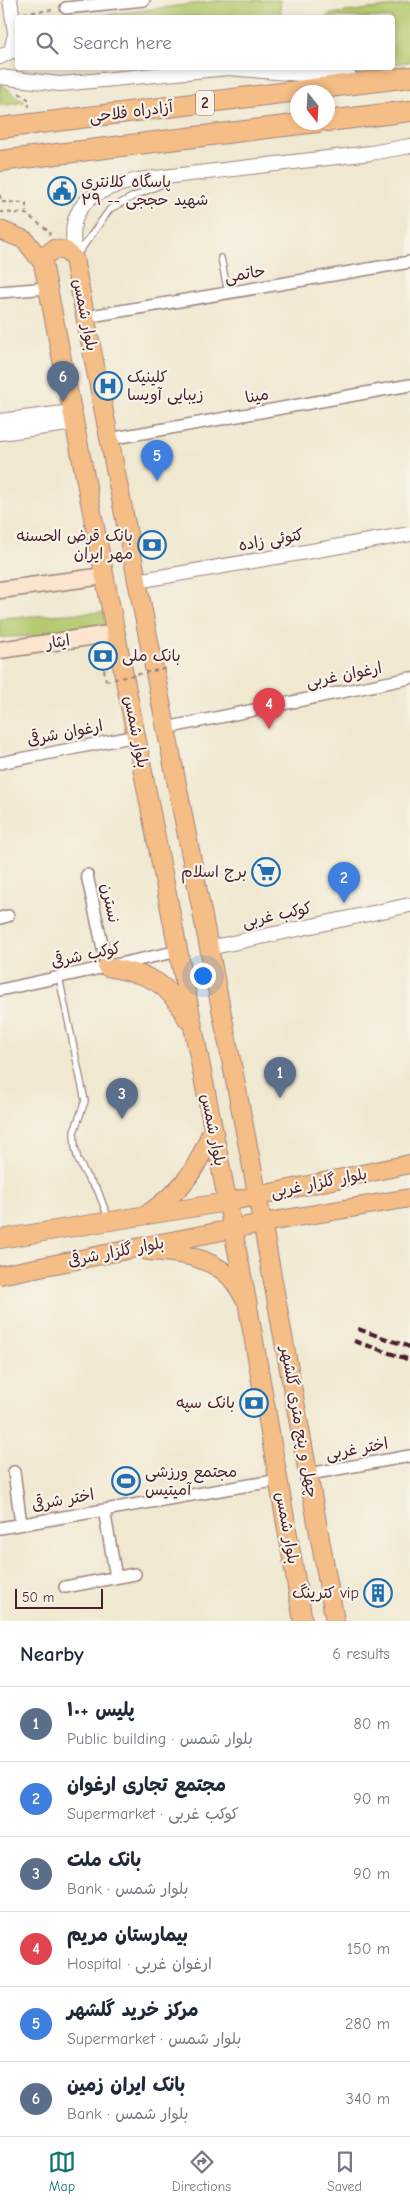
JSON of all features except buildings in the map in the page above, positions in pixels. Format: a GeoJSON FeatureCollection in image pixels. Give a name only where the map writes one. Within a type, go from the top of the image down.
{"type":"FeatureCollection","features":[{"type":"Feature","properties":{"kind":"highway","name":"آزادراه فلاحی"},"geometry":{"type":"LineString","coordinates":[[0,128],[410,77]]}},
{"type":"Feature","properties":{"kind":"highway"},"geometry":{"type":"LineString","coordinates":[[335,120],[410,111]]}},
{"type":"Feature","properties":{"kind":"highway","name":"آزادراه فلاحی"},"geometry":{"type":"LineString","coordinates":[[0,161],[290,125]]}},
{"type":"Feature","properties":{"kind":"main road"},"geometry":{"type":"LineString","coordinates":[[0,230],[25,240],[49,256],[66,251],[74,259]]}},
{"type":"Feature","properties":{"kind":"main road","name":"بلوار شمس"},"geometry":{"type":"LineString","coordinates":[[49,256],[48,288],[247,1301],[303,1621]]}},
{"type":"Feature","properties":{"kind":"main road","name":"بلوار شمس"},"geometry":{"type":"LineString","coordinates":[[74,259],[262,1223]]}},
{"type":"Feature","properties":{"kind":"main road"},"geometry":{"type":"LineString","coordinates":[[0,590],[104,576]]}},
{"type":"Feature","properties":{"kind":"main road","name":"ایثار"},"geometry":{"type":"LineString","coordinates":[[0,650],[116,633]]}},
{"type":"Feature","properties":{"kind":"main road"},"geometry":{"type":"LineString","coordinates":[[107,967],[144,975],[155,980],[169,992],[194,1030]]}},
{"type":"Feature","properties":{"kind":"main road"},"geometry":{"type":"LineString","coordinates":[[146,1215],[173,1195],[190,1178],[202,1158],[213,1128]]}},
{"type":"Feature","properties":{"kind":"main road","name":"بلوار گلزار غربی"},"geometry":{"type":"LineString","coordinates":[[227,1202],[410,1164]]}},
{"type":"Feature","properties":{"kind":"main road","name":"بلوار گلزار غربی"},"geometry":{"type":"LineString","coordinates":[[233,1229],[410,1198]]}},
{"type":"Feature","properties":{"kind":"main road","name":"بلوار گلزار شرقی"},"geometry":{"type":"LineString","coordinates":[[1,1239],[227,1202]]}},
{"type":"Feature","properties":{"kind":"main road","name":"چهل و پنج متری گلشهر"},"geometry":{"type":"LineString","coordinates":[[262,1223],[335,1621]]}},
{"type":"Feature","properties":{"kind":"main road","name":"بلوار گلزار شرقی"},"geometry":{"type":"LineString","coordinates":[[2,1273],[233,1229]]}},
{"type":"Feature","properties":{"kind":"main road"},"geometry":{"type":"LineString","coordinates":[[122,1250],[180,1254],[200,1260],[216,1267],[230,1277],[247,1301]]}},
{"type":"Feature","properties":{"kind":"street"},"geometry":{"type":"LineString","coordinates":[[10,0],[15,36]]}},
{"type":"Feature","properties":{"kind":"street"},"geometry":{"type":"LineString","coordinates":[[66,8],[144,0]]}},
{"type":"Feature","properties":{"kind":"street"},"geometry":{"type":"LineString","coordinates":[[0,56],[11,51],[14,31]]}},
{"type":"Feature","properties":{"kind":"street"},"geometry":{"type":"LineString","coordinates":[[24,70],[28,76],[38,82]]}},
{"type":"Feature","properties":{"kind":"street"},"geometry":{"type":"LineString","coordinates":[[0,77],[60,84],[207,70]]}},
{"type":"Feature","properties":{"kind":"street"},"geometry":{"type":"LineString","coordinates":[[252,70],[382,81]]}},
{"type":"Feature","properties":{"kind":"street"},"geometry":{"type":"LineString","coordinates":[[74,259],[74,223],[82,207],[94,194],[111,186],[138,180],[410,146]]}},
{"type":"Feature","properties":{"kind":"street","name":"حاتمی"},"geometry":{"type":"LineString","coordinates":[[85,317],[410,262]]}},
{"type":"Feature","properties":{"kind":"street"},"geometry":{"type":"LineString","coordinates":[[0,292],[48,288]]}},
{"type":"Feature","properties":{"kind":"street","name":"مینا"},"geometry":{"type":"LineString","coordinates":[[109,439],[410,385]]}},
{"type":"Feature","properties":{"kind":"street"},"geometry":{"type":"LineString","coordinates":[[0,421],[74,418]]}},
{"type":"Feature","properties":{"kind":"street"},"geometry":{"type":"LineString","coordinates":[[0,432],[53,420]]}},
{"type":"Feature","properties":{"kind":"street","name":"کتوئی زاده"},"geometry":{"type":"LineString","coordinates":[[137,581],[410,534]]}},
{"type":"Feature","properties":{"kind":"street","name":"ارغوان غربی"},"geometry":{"type":"LineString","coordinates":[[166,728],[410,678]]}},
{"type":"Feature","properties":{"kind":"street","name":"ارغوان شرقی"},"geometry":{"type":"LineString","coordinates":[[0,763],[136,736]]}},
{"type":"Feature","properties":{"kind":"street","name":"نسترن"},"geometry":{"type":"LineString","coordinates":[[87,875],[107,967]]}},
{"type":"Feature","properties":{"kind":"street","name":"کوکب غربی"},"geometry":{"type":"LineString","coordinates":[[209,948],[410,905]]}},
{"type":"Feature","properties":{"kind":"street","name":"کوکب شرقی"},"geometry":{"type":"LineString","coordinates":[[0,990],[178,952]]}},
{"type":"Feature","properties":{"kind":"street","name":"اختر غربی"},"geometry":{"type":"LineString","coordinates":[[309,1474],[410,1456]]}},
{"type":"Feature","properties":{"kind":"street"},"geometry":{"type":"LineString","coordinates":[[14,1472],[21,1524]]}},
{"type":"Feature","properties":{"kind":"street","name":"اختر شرقی"},"geometry":{"type":"LineString","coordinates":[[0,1528],[279,1480]]}},
{"type":"Feature","properties":{"kind":"street"},"geometry":{"type":"LineString","coordinates":[[104,1510],[116,1577]]}},
{"type":"Feature","properties":{"kind":"street"},"geometry":{"type":"LineString","coordinates":[[65,1587],[135,1574]]}},
{"type":"Feature","properties":{"kind":"lane"},"geometry":{"type":"LineString","coordinates":[[74,259],[110,209],[132,196],[184,175]]}},
{"type":"Feature","properties":{"kind":"lane"},"geometry":{"type":"LineString","coordinates":[[220,258],[228,293]]}},
{"type":"Feature","properties":{"kind":"lane"},"geometry":{"type":"LineString","coordinates":[[59,977],[84,1101],[74,1132],[75,1146],[78,1160],[87,1177],[98,1191],[110,1221]]}},
{"type":"Feature","properties":{"kind":"path"},"geometry":{"type":"LineString","coordinates":[[12,14],[66,8]]}},
{"type":"Feature","properties":{"kind":"path"},"geometry":{"type":"LineString","coordinates":[[0,195],[1,202],[26,203],[26,214]]}},
{"type":"Feature","properties":{"kind":"path"},"geometry":{"type":"LineString","coordinates":[[0,212],[26,214],[49,231],[49,256]]}},
{"type":"Feature","properties":{"kind":"path"},"geometry":{"type":"LineString","coordinates":[[104,669],[106,681],[167,668]]}},
{"type":"Feature","properties":{"kind":"green space"},"geometry":{"type":"Polygon","coordinates":[[[224,0],[280,0],[281,15],[106,15],[224,0]]]}},
{"type":"Feature","properties":{"kind":"green space"},"geometry":{"type":"Polygon","coordinates":[[[410,4],[410,62],[395,64],[395,15],[329,14],[410,4]]]}},
{"type":"Feature","properties":{"kind":"green space"},"geometry":{"type":"Polygon","coordinates":[[[0,83],[24,102],[0,106],[0,83]]]}},
{"type":"Feature","properties":{"kind":"green space"},"geometry":{"type":"Polygon","coordinates":[[[103,612],[107,631],[54,636],[0,637],[0,618],[103,612]]]}},
{"type":"Feature","properties":{"kind":"railway"},"geometry":{"type":"LineString","coordinates":[[358,1329],[410,1347]]}},
{"type":"Feature","properties":{"kind":"railway"},"geometry":{"type":"LineString","coordinates":[[354,1341],[410,1360]]}},
{"type":"Feature","properties":{"kind":"place","name":"پاسگاه کلانتری ۲۹ -- شهید حججی"},"geometry":{"type":"Point","coordinates":[62,191]}},
{"type":"Feature","properties":{"kind":"place","name":"کلینیک زیبایی آویسا"},"geometry":{"type":"Point","coordinates":[108,386]}},
{"type":"Feature","properties":{"kind":"place","name":"بانک ایران زمین"},"geometry":{"type":"Point","coordinates":[63,402]}},
{"type":"Feature","properties":{"kind":"place","name":"مرکز خرید گلشهر"},"geometry":{"type":"Point","coordinates":[157,481]}},
{"type":"Feature","properties":{"kind":"place","name":"بانک قرض الحسنه مهر ایران"},"geometry":{"type":"Point","coordinates":[152,545]}},
{"type":"Feature","properties":{"kind":"place","name":"بانک ملی"},"geometry":{"type":"Point","coordinates":[103,656]}},
{"type":"Feature","properties":{"kind":"place","name":"بیمارستان مریم"},"geometry":{"type":"Point","coordinates":[269,729]}},
{"type":"Feature","properties":{"kind":"place","name":"برج اسلام"},"geometry":{"type":"Point","coordinates":[266,872]}},
{"type":"Feature","properties":{"kind":"place","name":"مجتمع تجاری ارغوان"},"geometry":{"type":"Point","coordinates":[344,903]}},
{"type":"Feature","properties":{"kind":"place","name":"پلیس +۱۰"},"geometry":{"type":"Point","coordinates":[280,1098]}},
{"type":"Feature","properties":{"kind":"place","name":"بانک ملت"},"geometry":{"type":"Point","coordinates":[122,1119]}},
{"type":"Feature","properties":{"kind":"place","name":"بانک سپه"},"geometry":{"type":"Point","coordinates":[254,1403]}},
{"type":"Feature","properties":{"kind":"place","name":"مجتمع ورزشی آمیتیس"},"geometry":{"type":"Point","coordinates":[126,1481]}},
{"type":"Feature","properties":{"kind":"place","name":"کترینگ vip"},"geometry":{"type":"Point","coordinates":[378,1593]}}]}
